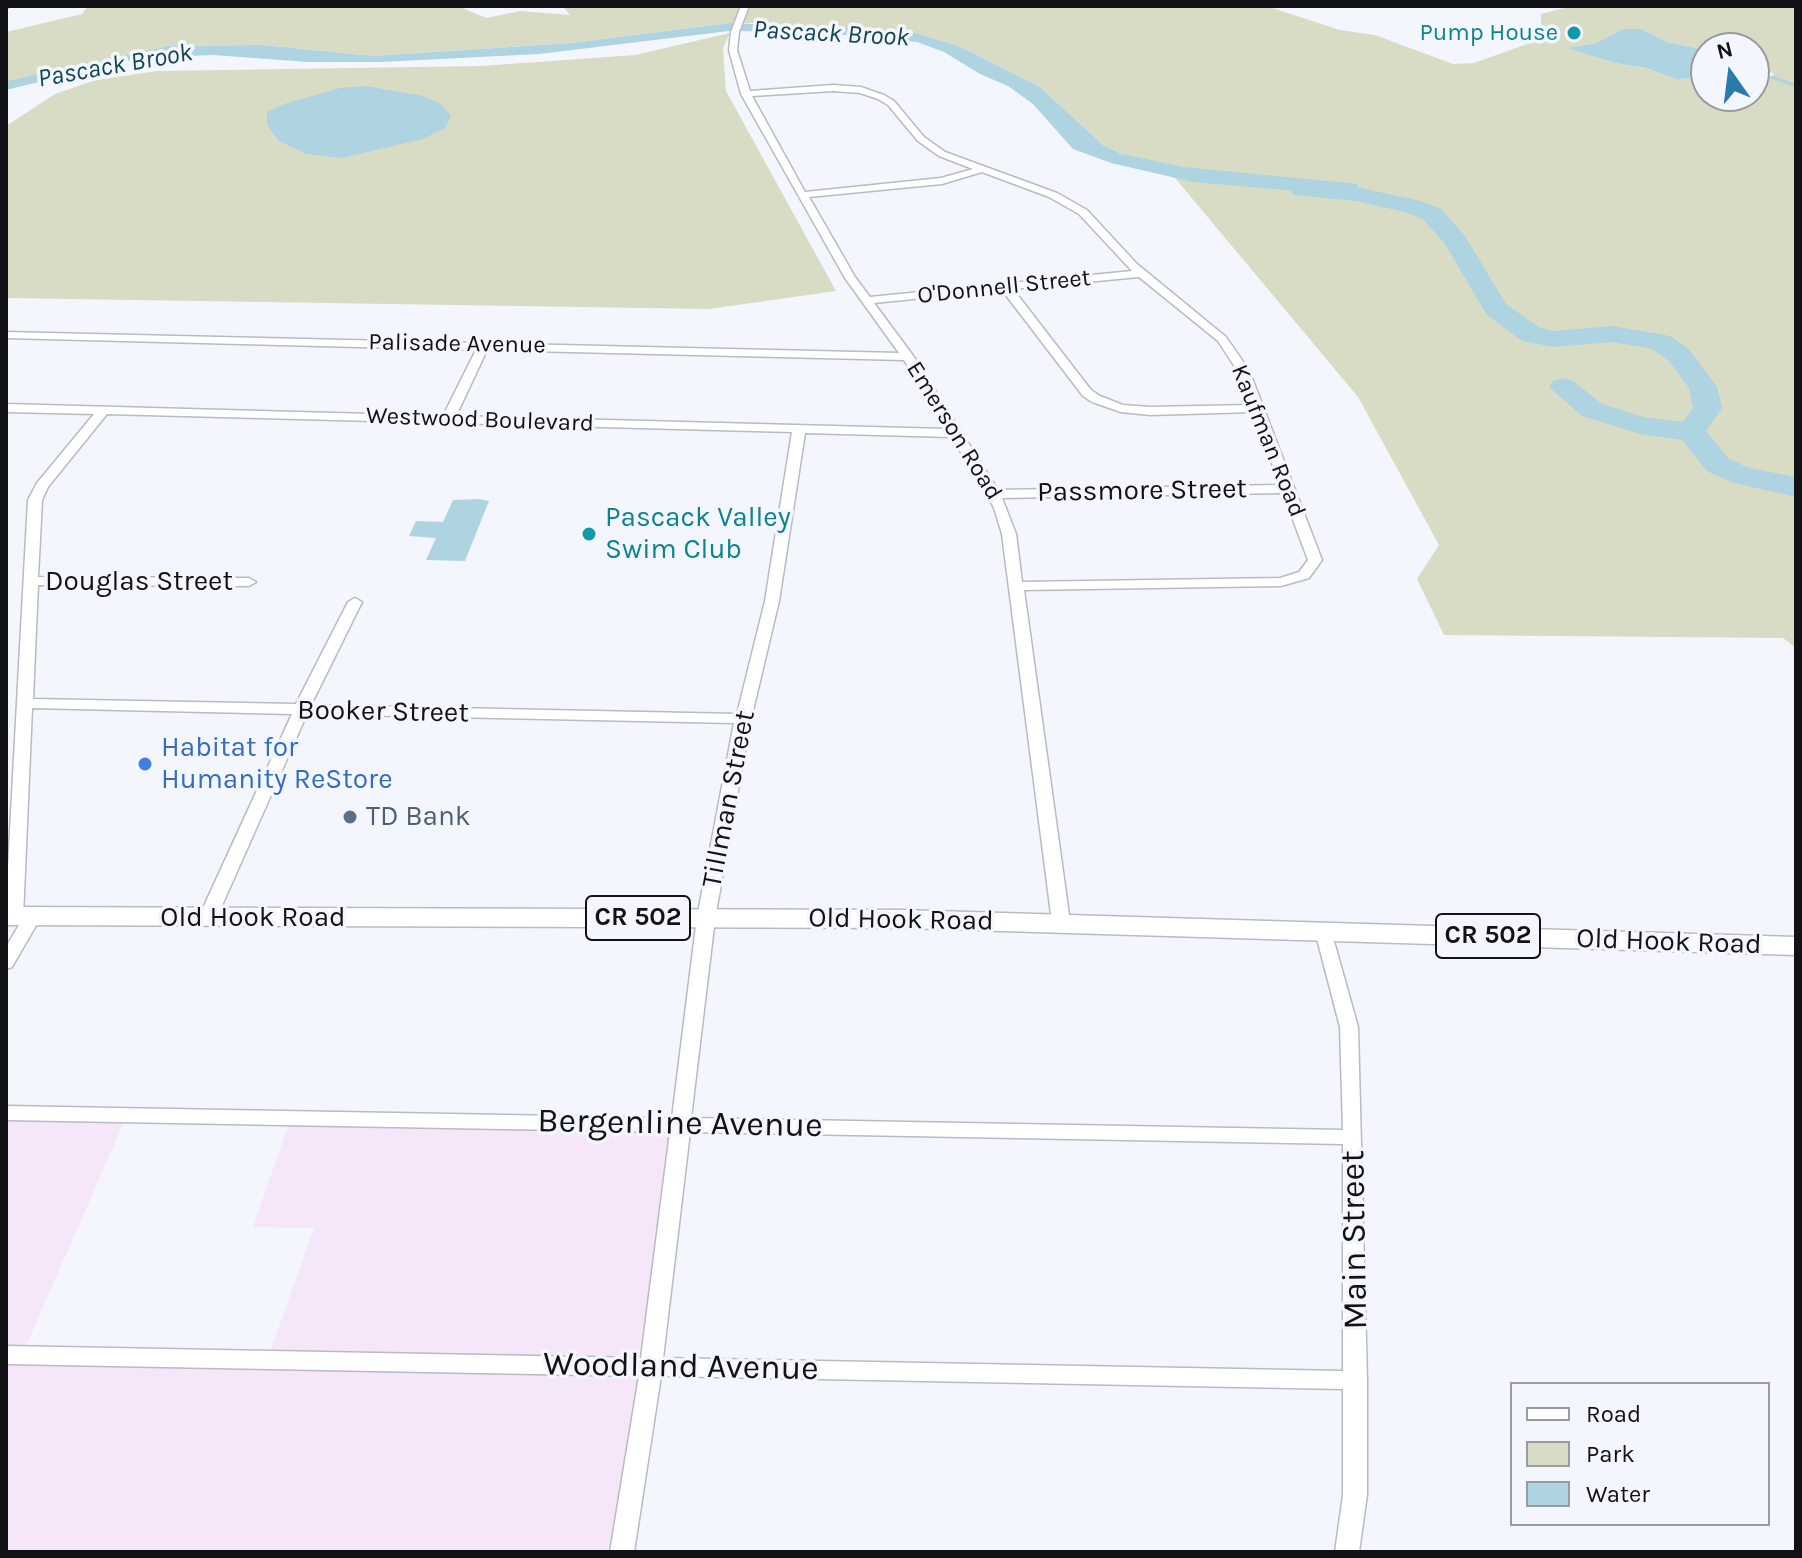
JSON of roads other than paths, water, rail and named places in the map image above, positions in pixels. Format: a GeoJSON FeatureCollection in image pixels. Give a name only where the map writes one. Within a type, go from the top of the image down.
{"type":"FeatureCollection","features":[{"type":"Feature","properties":{"kind":"main road","name":"Old Hook Road"},"geometry":{"type":"LineString","coordinates":[[17,917],[1061,922],[1796,946]]}},
{"type":"Feature","properties":{"kind":"street","name":"Emerson Road"},"geometry":{"type":"LineString","coordinates":[[745,6],[733,50],[745,94],[801,195],[866,301],[908,357],[995,494],[1009,534],[1061,922]]}},
{"type":"Feature","properties":{"kind":"street","name":"Kaufman Road"},"geometry":{"type":"LineString","coordinates":[[745,94],[833,88],[873,94],[891,103],[930,147],[979,170],[1070,203],[1093,220],[1142,273],[1222,339],[1243,370],[1315,560],[1304,575],[1265,583],[1016,586]]}},
{"type":"Feature","properties":{"kind":"street"},"geometry":{"type":"LineString","coordinates":[[801,195],[942,181],[979,170]]}},
{"type":"Feature","properties":{"kind":"street","name":"O'Donnell Street"},"geometry":{"type":"LineString","coordinates":[[866,301],[1142,273]]}},
{"type":"Feature","properties":{"kind":"street"},"geometry":{"type":"LineString","coordinates":[[1005,287],[1087,393],[1096,399],[1121,408],[1150,411],[1257,408]]}},
{"type":"Feature","properties":{"kind":"street","name":"Palisade Avenue"},"geometry":{"type":"LineString","coordinates":[[6,335],[908,357]]}},
{"type":"Feature","properties":{"kind":"street"},"geometry":{"type":"LineString","coordinates":[[448,419],[484,345]]}},
{"type":"Feature","properties":{"kind":"street","name":"Westwood Boulevard"},"geometry":{"type":"LineString","coordinates":[[6,408],[954,433]]}},
{"type":"Feature","properties":{"kind":"street"},"geometry":{"type":"LineString","coordinates":[[6,963],[17,917],[35,500],[42,486],[104,410]]}},
{"type":"Feature","properties":{"kind":"street","name":"Tillman Street"},"geometry":{"type":"LineString","coordinates":[[622,1552],[651,1367],[706,918],[743,719],[772,601],[799,429]]}},
{"type":"Feature","properties":{"kind":"street","name":"Passmore Street"},"geometry":{"type":"LineString","coordinates":[[995,494],[1288,489]]}},
{"type":"Feature","properties":{"kind":"street","name":"Douglas Street"},"geometry":{"type":"LineString","coordinates":[[30,581],[249,582]]}},
{"type":"Feature","properties":{"kind":"street"},"geometry":{"type":"LineString","coordinates":[[207,919],[301,711],[355,602]]}},
{"type":"Feature","properties":{"kind":"street","name":"Booker Street"},"geometry":{"type":"LineString","coordinates":[[24,703],[743,719]]}},
{"type":"Feature","properties":{"kind":"street","name":"Main Street"},"geometry":{"type":"LineString","coordinates":[[1324,931],[1349,1027],[1356,1380],[1355,1495],[1347,1552]]}},
{"type":"Feature","properties":{"kind":"street","name":"Bergenline Avenue"},"geometry":{"type":"LineString","coordinates":[[6,1113],[1353,1137]]}},
{"type":"Feature","properties":{"kind":"street","name":"Woodland Avenue"},"geometry":{"type":"LineString","coordinates":[[6,1355],[1356,1380]]}},
{"type":"Feature","properties":{"kind":"water"},"geometry":{"type":"Polygon","coordinates":[[[730,23],[905,30],[961,47],[1040,87],[1103,145],[1122,154],[1183,167],[1358,184],[1353,196],[1193,182],[1111,163],[1073,149],[1033,104],[1008,86],[980,74],[944,52],[917,42],[815,32],[729,31],[539,54],[381,62],[308,62],[213,55],[139,58],[6,90],[6,81],[168,46],[263,45],[373,56],[572,43],[730,23]]]}},
{"type":"Feature","properties":{"kind":"water"},"geometry":{"type":"Polygon","coordinates":[[[1623,29],[1642,29],[1666,42],[1690,47],[1690,79],[1676,79],[1567,48],[1596,43],[1623,29]]]}},
{"type":"Feature","properties":{"kind":"water"},"geometry":{"type":"Polygon","coordinates":[[[366,86],[423,96],[441,104],[451,116],[445,128],[423,139],[342,158],[306,154],[279,141],[267,125],[267,112],[284,104],[340,88],[366,86]]]}},
{"type":"Feature","properties":{"kind":"water"},"geometry":{"type":"Polygon","coordinates":[[[453,500],[489,501],[465,561],[426,560],[436,538],[409,536],[416,521],[443,522],[453,500]]]}},
{"type":"Feature","properties":{"kind":"waterway"},"geometry":{"type":"LineString","coordinates":[[1772,77],[1796,86]]}},
{"type":"Feature","properties":{"kind":"waterway","name":"Pascack Brook"},"geometry":{"type":"LineString","coordinates":[[1302,190],[1356,194],[1412,206],[1432,214],[1456,241],[1496,309],[1532,335],[1554,339],[1613,334],[1660,342],[1679,355],[1703,387],[1708,408],[1691,432]]}},
{"type":"Feature","properties":{"kind":"waterway"},"geometry":{"type":"LineString","coordinates":[[1563,387],[1592,410],[1640,425],[1691,432]]}},
{"type":"Feature","properties":{"kind":"waterway","name":"Pascack Brook"},"geometry":{"type":"LineString","coordinates":[[1691,432],[1718,465],[1741,476],[1780,482],[1796,488]]}},
{"type":"Feature","properties":{"kind":"place","name":"Pump House"},"geometry":{"type":"Point","coordinates":[1574,33]}},
{"type":"Feature","properties":{"kind":"place","name":"Pascack Valley Swim Club"},"geometry":{"type":"Point","coordinates":[589,534]}},
{"type":"Feature","properties":{"kind":"place","name":"Habitat for Humanity ReStore"},"geometry":{"type":"Point","coordinates":[145,764]}},
{"type":"Feature","properties":{"kind":"place","name":"TD Bank"},"geometry":{"type":"Point","coordinates":[350,817]}}]}
